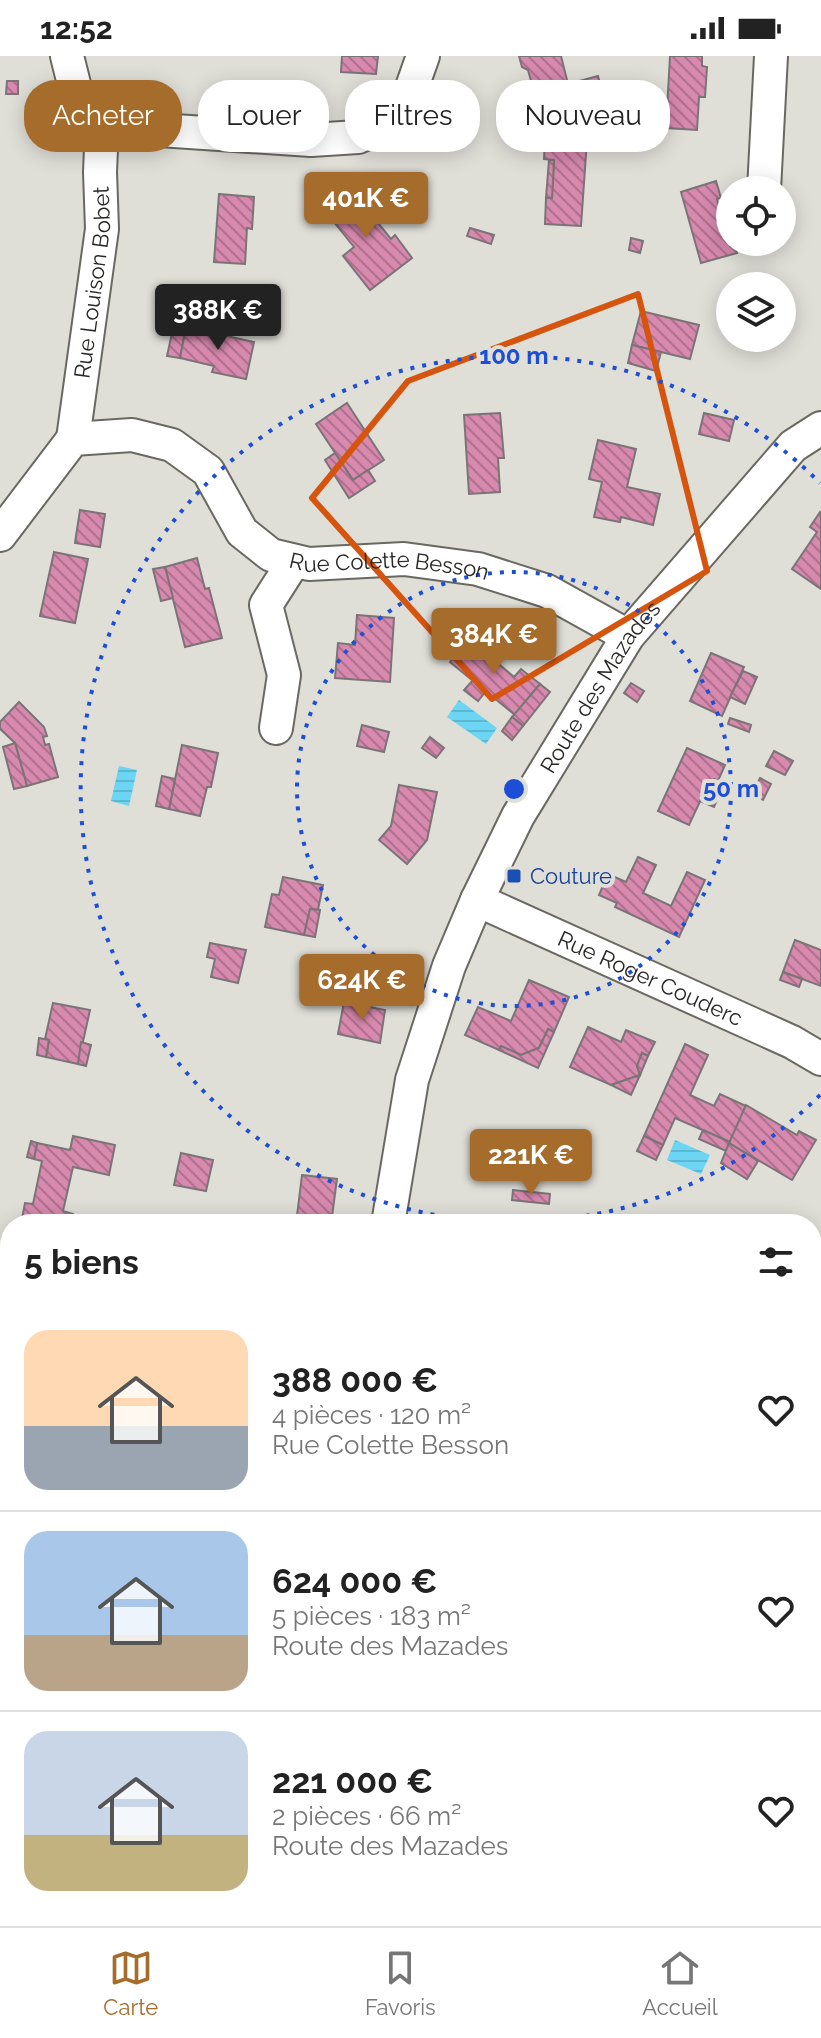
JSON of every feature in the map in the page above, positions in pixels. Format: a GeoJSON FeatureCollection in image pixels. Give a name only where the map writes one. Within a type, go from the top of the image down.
{"type":"FeatureCollection","features":[{"type":"Feature","properties":{"kind":"street"},"geometry":{"type":"LineString","coordinates":[[67,56],[73,80]]}},
{"type":"Feature","properties":{"kind":"street"},"geometry":{"type":"LineString","coordinates":[[182,132],[311,140],[358,137],[388,124],[406,104],[423,56]]}},
{"type":"Feature","properties":{"kind":"street"},"geometry":{"type":"LineString","coordinates":[[765,176],[771,56]]}},
{"type":"Feature","properties":{"kind":"street","name":"Rue Louison Bobet"},"geometry":{"type":"LineString","coordinates":[[73,439],[102,229],[101,152]]}},
{"type":"Feature","properties":{"kind":"street","name":"Route des Mazades"},"geometry":{"type":"LineString","coordinates":[[390,1214],[412,1080],[449,966],[518,816],[628,636],[793,446],[821,428]]}},
{"type":"Feature","properties":{"kind":"street","name":"Rue Colette Besson"},"geometry":{"type":"LineString","coordinates":[[73,439],[132,435],[172,445],[208,471],[242,532],[271,555],[309,564],[404,559],[478,569],[547,591],[628,636]]}},
{"type":"Feature","properties":{"kind":"street"},"geometry":{"type":"LineString","coordinates":[[0,535],[73,439]]}},
{"type":"Feature","properties":{"kind":"street"},"geometry":{"type":"LineString","coordinates":[[793,446],[821,461]]}},
{"type":"Feature","properties":{"kind":"street"},"geometry":{"type":"LineString","coordinates":[[276,728],[284,675],[266,605],[294,561]]}},
{"type":"Feature","properties":{"kind":"street","name":"Rue Roger Couderc"},"geometry":{"type":"LineString","coordinates":[[477,900],[792,1042],[821,1059]]}},
{"type":"Feature","properties":{"kind":"highlighted area"},"geometry":{"type":"Polygon","coordinates":[[[638,294],[707,571],[492,699],[312,498],[408,381],[638,294]]]}},
{"type":"Feature","properties":{"kind":"water"},"geometry":{"type":"Polygon","coordinates":[[[459,700],[497,728],[486,744],[447,717],[459,700]]]}},
{"type":"Feature","properties":{"kind":"water"},"geometry":{"type":"Polygon","coordinates":[[[119,766],[137,770],[129,806],[111,801],[119,766]]]}},
{"type":"Feature","properties":{"kind":"water"},"geometry":{"type":"Polygon","coordinates":[[[675,1140],[710,1155],[701,1174],[667,1160],[675,1140]]]}},
{"type":"Feature","properties":{"kind":"building"},"geometry":{"type":"Polygon","coordinates":[[[342,56],[378,56],[376,74],[341,72],[342,56]]]}},
{"type":"Feature","properties":{"kind":"building"},"geometry":{"type":"Polygon","coordinates":[[[519,56],[561,56],[567,80],[531,80],[528,70],[522,67],[519,56]]]}},
{"type":"Feature","properties":{"kind":"building"},"geometry":{"type":"Polygon","coordinates":[[[670,56],[702,56],[702,66],[707,67],[705,97],[699,97],[697,130],[670,128],[670,56]]]}},
{"type":"Feature","properties":{"kind":"building"},"geometry":{"type":"Polygon","coordinates":[[[7,81],[18,81],[18,94],[6,94],[7,81]]]}},
{"type":"Feature","properties":{"kind":"building"},"geometry":{"type":"Polygon","coordinates":[[[544,152],[586,152],[581,226],[545,224],[546,198],[552,198],[554,160],[544,159],[544,152]]]}},
{"type":"Feature","properties":{"kind":"building"},"geometry":{"type":"Polygon","coordinates":[[[549,160],[554,160],[552,198],[546,198],[549,160]]]}},
{"type":"Feature","properties":{"kind":"building"},"geometry":{"type":"Polygon","coordinates":[[[716,181],[716,256],[726,256],[701,263],[681,192],[716,181]]]}},
{"type":"Feature","properties":{"kind":"building"},"geometry":{"type":"Polygon","coordinates":[[[343,184],[391,239],[395,235],[412,258],[370,290],[343,256],[354,247],[334,222],[338,220],[323,201],[343,184]]]}},
{"type":"Feature","properties":{"kind":"building"},"geometry":{"type":"Polygon","coordinates":[[[219,194],[254,197],[252,229],[247,228],[245,264],[214,262],[219,194]]]}},
{"type":"Feature","properties":{"kind":"building"},"geometry":{"type":"Polygon","coordinates":[[[470,228],[494,235],[491,244],[467,236],[470,228]]]}},
{"type":"Feature","properties":{"kind":"building"},"geometry":{"type":"Polygon","coordinates":[[[631,238],[643,241],[640,253],[629,250],[631,238]]]}},
{"type":"Feature","properties":{"kind":"building"},"geometry":{"type":"Polygon","coordinates":[[[641,311],[699,325],[690,359],[632,345],[641,311]]]}},
{"type":"Feature","properties":{"kind":"building"},"geometry":{"type":"Polygon","coordinates":[[[174,324],[186,327],[180,358],[167,356],[174,324]]]}},
{"type":"Feature","properties":{"kind":"building"},"geometry":{"type":"Polygon","coordinates":[[[186,327],[254,342],[246,379],[212,372],[214,366],[180,358],[186,327]]]}},
{"type":"Feature","properties":{"kind":"building"},"geometry":{"type":"Polygon","coordinates":[[[632,345],[661,352],[656,371],[628,363],[632,345]]]}},
{"type":"Feature","properties":{"kind":"building"},"geometry":{"type":"Polygon","coordinates":[[[347,403],[384,460],[353,480],[316,424],[347,403]]]}},
{"type":"Feature","properties":{"kind":"building"},"geometry":{"type":"Polygon","coordinates":[[[500,413],[504,458],[498,458],[500,492],[469,494],[464,415],[500,413]]]}},
{"type":"Feature","properties":{"kind":"building"},"geometry":{"type":"Polygon","coordinates":[[[704,413],[734,420],[729,441],[699,434],[704,413]]]}},
{"type":"Feature","properties":{"kind":"building"},"geometry":{"type":"Polygon","coordinates":[[[598,440],[636,449],[627,487],[660,494],[653,525],[621,517],[620,522],[594,517],[602,482],[589,479],[598,440]]]}},
{"type":"Feature","properties":{"kind":"building"},"geometry":{"type":"Polygon","coordinates":[[[335,453],[353,480],[368,470],[375,481],[349,498],[325,460],[335,453]]]}},
{"type":"Feature","properties":{"kind":"building"},"geometry":{"type":"Polygon","coordinates":[[[80,510],[105,514],[100,547],[75,543],[80,510]]]}},
{"type":"Feature","properties":{"kind":"building"},"geometry":{"type":"Polygon","coordinates":[[[820,512],[821,589],[792,569],[817,532],[810,527],[820,512]]]}},
{"type":"Feature","properties":{"kind":"building"},"geometry":{"type":"Polygon","coordinates":[[[54,552],[88,559],[75,623],[40,616],[54,552]]]}},
{"type":"Feature","properties":{"kind":"building"},"geometry":{"type":"Polygon","coordinates":[[[197,558],[205,589],[209,588],[222,638],[185,647],[165,567],[197,558]]]}},
{"type":"Feature","properties":{"kind":"building"},"geometry":{"type":"Polygon","coordinates":[[[165,567],[173,598],[161,601],[153,569],[165,567]]]}},
{"type":"Feature","properties":{"kind":"building"},"geometry":{"type":"Polygon","coordinates":[[[357,615],[394,618],[390,682],[335,678],[338,643],[355,645],[357,615]]]}},
{"type":"Feature","properties":{"kind":"building"},"geometry":{"type":"Polygon","coordinates":[[[472,636],[490,650],[487,654],[514,677],[521,669],[540,684],[515,715],[450,662],[472,636]]]}},
{"type":"Feature","properties":{"kind":"building"},"geometry":{"type":"Polygon","coordinates":[[[711,653],[744,667],[722,716],[690,701],[711,653]]]}},
{"type":"Feature","properties":{"kind":"building"},"geometry":{"type":"Polygon","coordinates":[[[743,671],[757,677],[745,704],[730,697],[743,671]]]}},
{"type":"Feature","properties":{"kind":"building"},"geometry":{"type":"Polygon","coordinates":[[[473,680],[486,691],[478,701],[464,690],[473,680]]]}},
{"type":"Feature","properties":{"kind":"building"},"geometry":{"type":"Polygon","coordinates":[[[631,683],[644,691],[637,702],[624,693],[631,683]]]}},
{"type":"Feature","properties":{"kind":"building"},"geometry":{"type":"Polygon","coordinates":[[[540,684],[550,692],[523,726],[512,717],[540,684]]]}},
{"type":"Feature","properties":{"kind":"building"},"geometry":{"type":"Polygon","coordinates":[[[19,702],[44,727],[47,736],[43,737],[45,745],[49,744],[58,777],[27,786],[15,743],[0,729],[0,722],[19,702]]]}},
{"type":"Feature","properties":{"kind":"building"},"geometry":{"type":"Polygon","coordinates":[[[512,717],[523,726],[512,740],[502,731],[512,717]]]}},
{"type":"Feature","properties":{"kind":"building"},"geometry":{"type":"Polygon","coordinates":[[[730,718],[751,725],[749,732],[728,724],[730,718]]]}},
{"type":"Feature","properties":{"kind":"building"},"geometry":{"type":"Polygon","coordinates":[[[362,725],[389,732],[384,752],[357,746],[362,725]]]}},
{"type":"Feature","properties":{"kind":"building"},"geometry":{"type":"Polygon","coordinates":[[[430,737],[444,748],[436,758],[422,748],[430,737]]]}},
{"type":"Feature","properties":{"kind":"building"},"geometry":{"type":"Polygon","coordinates":[[[15,743],[27,786],[14,789],[3,747],[15,743]]]}},
{"type":"Feature","properties":{"kind":"building"},"geometry":{"type":"Polygon","coordinates":[[[182,745],[218,753],[211,787],[207,787],[200,816],[169,809],[182,745]]]}},
{"type":"Feature","properties":{"kind":"building"},"geometry":{"type":"Polygon","coordinates":[[[687,748],[725,765],[718,781],[714,779],[708,792],[703,795],[689,825],[658,811],[687,748]]]}},
{"type":"Feature","properties":{"kind":"building"},"geometry":{"type":"Polygon","coordinates":[[[774,751],[793,761],[785,775],[766,766],[774,751]]]}},
{"type":"Feature","properties":{"kind":"building"},"geometry":{"type":"Polygon","coordinates":[[[162,776],[175,779],[169,809],[156,806],[162,776]]]}},
{"type":"Feature","properties":{"kind":"building"},"geometry":{"type":"Polygon","coordinates":[[[760,778],[771,784],[763,800],[752,794],[760,778]]]}},
{"type":"Feature","properties":{"kind":"building"},"geometry":{"type":"Polygon","coordinates":[[[714,779],[724,783],[714,807],[700,801],[714,779]]]}},
{"type":"Feature","properties":{"kind":"building"},"geometry":{"type":"Polygon","coordinates":[[[399,785],[437,792],[427,840],[407,864],[379,840],[391,826],[399,785]]]}},
{"type":"Feature","properties":{"kind":"building"},"geometry":{"type":"Polygon","coordinates":[[[638,857],[656,865],[643,893],[671,906],[687,872],[705,880],[679,937],[615,907],[617,903],[599,895],[608,874],[626,882],[638,857]]]}},
{"type":"Feature","properties":{"kind":"building"},"geometry":{"type":"Polygon","coordinates":[[[283,877],[323,885],[318,910],[310,909],[304,935],[265,927],[272,894],[279,895],[283,877]]]}},
{"type":"Feature","properties":{"kind":"building"},"geometry":{"type":"Polygon","coordinates":[[[310,909],[320,910],[315,937],[304,935],[310,909]]]}},
{"type":"Feature","properties":{"kind":"building"},"geometry":{"type":"Polygon","coordinates":[[[795,940],[821,950],[821,986],[783,972],[795,940]]]}},
{"type":"Feature","properties":{"kind":"building"},"geometry":{"type":"Polygon","coordinates":[[[210,943],[246,950],[238,983],[211,977],[215,959],[207,957],[210,943]]]}},
{"type":"Feature","properties":{"kind":"building"},"geometry":{"type":"Polygon","coordinates":[[[783,972],[802,979],[799,987],[780,980],[783,972]]]}},
{"type":"Feature","properties":{"kind":"building"},"geometry":{"type":"Polygon","coordinates":[[[529,980],[569,997],[554,1032],[548,1029],[539,1048],[521,1055],[501,1046],[499,1050],[465,1035],[478,1007],[511,1021],[529,980]]]}},
{"type":"Feature","properties":{"kind":"building"},"geometry":{"type":"Polygon","coordinates":[[[344,1002],[385,1010],[380,1043],[338,1034],[344,1002]]]}},
{"type":"Feature","properties":{"kind":"building"},"geometry":{"type":"Polygon","coordinates":[[[53,1003],[90,1010],[78,1064],[46,1057],[49,1040],[45,1039],[53,1003]]]}},
{"type":"Feature","properties":{"kind":"building"},"geometry":{"type":"Polygon","coordinates":[[[588,1027],[621,1042],[626,1030],[655,1042],[648,1056],[642,1053],[637,1066],[640,1075],[611,1085],[570,1067],[588,1027]]]}},
{"type":"Feature","properties":{"kind":"building"},"geometry":{"type":"Polygon","coordinates":[[[548,1029],[554,1032],[538,1068],[499,1050],[501,1046],[521,1055],[539,1048],[548,1029]]]}},
{"type":"Feature","properties":{"kind":"building"},"geometry":{"type":"Polygon","coordinates":[[[39,1038],[49,1040],[46,1057],[37,1055],[39,1038]]]}},
{"type":"Feature","properties":{"kind":"building"},"geometry":{"type":"Polygon","coordinates":[[[81,1042],[91,1045],[86,1066],[78,1064],[81,1042]]]}},
{"type":"Feature","properties":{"kind":"building"},"geometry":{"type":"Polygon","coordinates":[[[685,1044],[708,1055],[690,1095],[714,1106],[720,1094],[746,1106],[730,1142],[675,1118],[663,1145],[644,1136],[685,1044]]]}},
{"type":"Feature","properties":{"kind":"building"},"geometry":{"type":"Polygon","coordinates":[[[642,1053],[648,1056],[640,1075],[637,1066],[642,1053]]]}},
{"type":"Feature","properties":{"kind":"building"},"geometry":{"type":"Polygon","coordinates":[[[640,1075],[631,1095],[611,1085],[640,1075]]]}},
{"type":"Feature","properties":{"kind":"building"},"geometry":{"type":"Polygon","coordinates":[[[746,1105],[797,1135],[799,1131],[816,1140],[792,1180],[729,1143],[746,1105]]]}},
{"type":"Feature","properties":{"kind":"building"},"geometry":{"type":"Polygon","coordinates":[[[703,1130],[730,1142],[726,1151],[699,1139],[703,1130]]]}},
{"type":"Feature","properties":{"kind":"building"},"geometry":{"type":"Polygon","coordinates":[[[73,1136],[115,1145],[109,1175],[73,1167],[63,1211],[73,1214],[23,1214],[25,1203],[33,1204],[42,1161],[34,1159],[37,1143],[70,1150],[73,1136]]]}},
{"type":"Feature","properties":{"kind":"building"},"geometry":{"type":"Polygon","coordinates":[[[644,1136],[663,1145],[656,1160],[637,1151],[644,1136]]]}},
{"type":"Feature","properties":{"kind":"building"},"geometry":{"type":"Polygon","coordinates":[[[31,1141],[37,1143],[34,1159],[27,1157],[31,1141]]]}},
{"type":"Feature","properties":{"kind":"building"},"geometry":{"type":"Polygon","coordinates":[[[729,1143],[758,1161],[747,1179],[721,1163],[729,1143]]]}},
{"type":"Feature","properties":{"kind":"building"},"geometry":{"type":"Polygon","coordinates":[[[534,1149],[548,1155],[543,1166],[529,1161],[534,1149]]]}},
{"type":"Feature","properties":{"kind":"building"},"geometry":{"type":"Polygon","coordinates":[[[181,1153],[213,1160],[206,1191],[174,1185],[181,1153]]]}},
{"type":"Feature","properties":{"kind":"building"},"geometry":{"type":"Polygon","coordinates":[[[302,1175],[337,1179],[332,1214],[297,1214],[302,1175]]]}},
{"type":"Feature","properties":{"kind":"building"},"geometry":{"type":"Polygon","coordinates":[[[513,1190],[550,1194],[549,1204],[512,1200],[513,1190]]]}},
{"type":"Feature","properties":{"kind":"place","name":"Couture"},"geometry":{"type":"Point","coordinates":[514,876]}}]}
